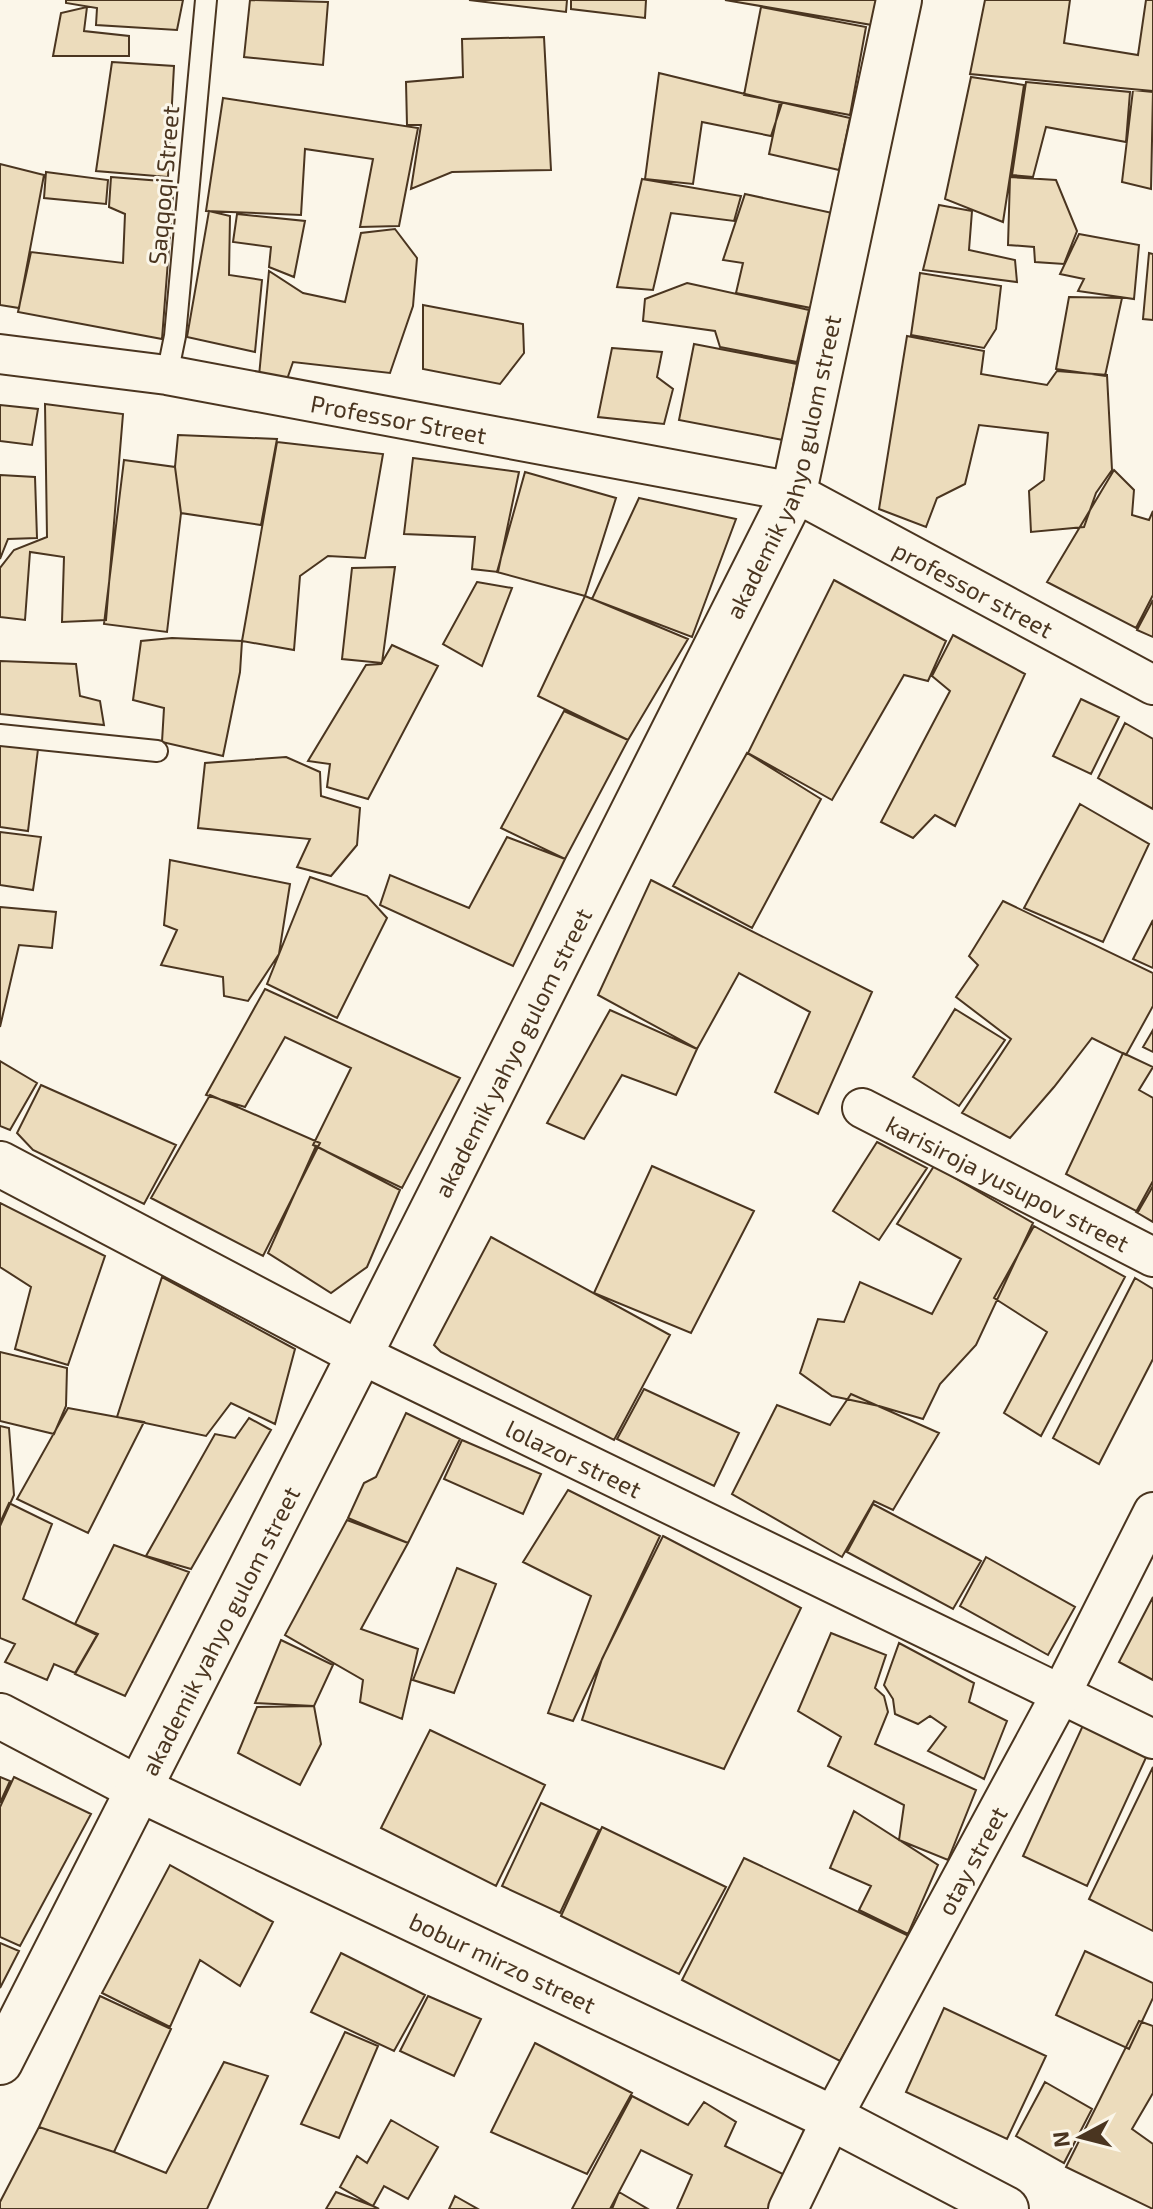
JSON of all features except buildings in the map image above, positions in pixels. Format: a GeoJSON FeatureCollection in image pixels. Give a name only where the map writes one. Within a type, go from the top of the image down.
{"type":"FeatureCollection","features":[{"type":"Feature","properties":{"kind":"main road","name":"akademik yahyo gulom street"},"geometry":{"type":"LineString","coordinates":[[0,2062],[794,492],[899,0]]}},
{"type":"Feature","properties":{"kind":"main road","name":"lolazor street"},"geometry":{"type":"LineString","coordinates":[[0,1164],[360,1354]]}},
{"type":"Feature","properties":{"kind":"main road","name":"bobur mirzo street"},"geometry":{"type":"LineString","coordinates":[[0,1716],[139,1789],[832,2118],[1006,2209]]}},
{"type":"Feature","properties":{"kind":"street","name":"Professor Street"},"geometry":{"type":"LineString","coordinates":[[0,354],[167,375],[794,492]]}},
{"type":"Feature","properties":{"kind":"street","name":"professor street"},"geometry":{"type":"LineString","coordinates":[[794,492],[1153,685]]}},
{"type":"Feature","properties":{"kind":"street","name":"karisiroja yusupov street"},"geometry":{"type":"LineString","coordinates":[[862,1108],[1153,1257]]}},
{"type":"Feature","properties":{"kind":"street","name":"lolazor street"},"geometry":{"type":"LineString","coordinates":[[360,1354],[1153,1739]]}},
{"type":"Feature","properties":{"kind":"street","name":"otay street"},"geometry":{"type":"LineString","coordinates":[[788,2209],[832,2118],[1061,1694],[1153,1512]]}},
{"type":"Feature","properties":{"kind":"lane","name":"Saqqoqi Street"},"geometry":{"type":"LineString","coordinates":[[167,375],[175,336],[206,0]]}},
{"type":"Feature","properties":{"kind":"lane"},"geometry":{"type":"LineString","coordinates":[[0,735],[157,751]]}}]}
